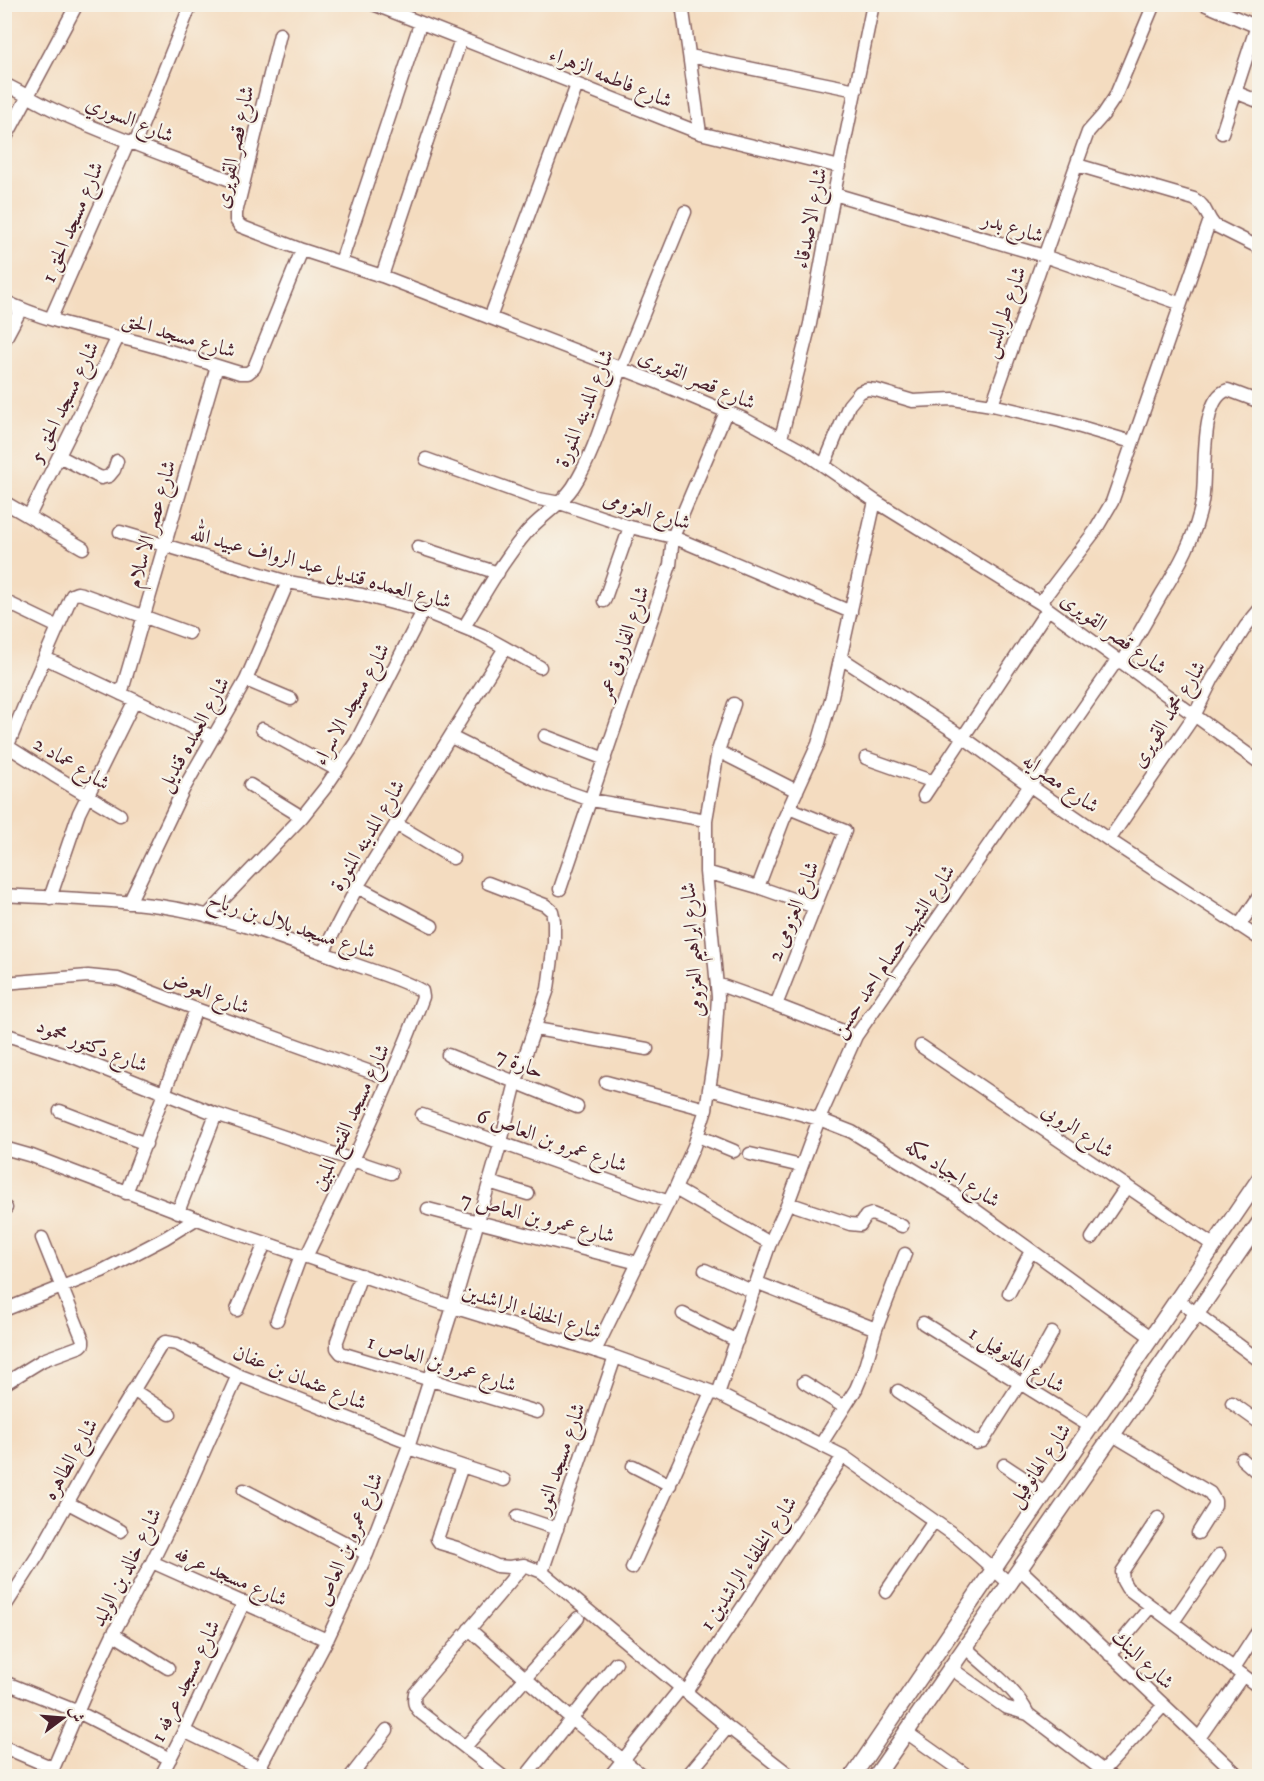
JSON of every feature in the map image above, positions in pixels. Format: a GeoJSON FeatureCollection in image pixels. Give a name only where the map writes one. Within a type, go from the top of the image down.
{"type":"FeatureCollection","features":[{"type":"Feature","properties":{"kind":"street"},"geometry":{"type":"LineString","coordinates":[[4,141],[77,4]]}},
{"type":"Feature","properties":{"kind":"street","name":"شارع مسجد الحق 1"},"geometry":{"type":"LineString","coordinates":[[51,318],[132,142],[191,4]]}},
{"type":"Feature","properties":{"kind":"street","name":"شارع فاطمه الزهراء"},"geometry":{"type":"LineString","coordinates":[[373,4],[700,133],[840,167]]}},
{"type":"Feature","properties":{"kind":"street"},"geometry":{"type":"LineString","coordinates":[[682,4],[700,133]]}},
{"type":"Feature","properties":{"kind":"street","name":"شارع الاصدقاء"},"geometry":{"type":"LineString","coordinates":[[781,438],[810,324],[873,4]]}},
{"type":"Feature","properties":{"kind":"street","name":"شارع طرابلس"},"geometry":{"type":"LineString","coordinates":[[992,405],[1088,132],[1115,97],[1154,4]]}},
{"type":"Feature","properties":{"kind":"street"},"geometry":{"type":"LineString","coordinates":[[1204,4],[1258,23],[1222,133]]}},
{"type":"Feature","properties":{"kind":"street"},"geometry":{"type":"LineString","coordinates":[[341,262],[420,24]]}},
{"type":"Feature","properties":{"kind":"street","name":"شارع قصر القويرى"},"geometry":{"type":"LineString","coordinates":[[280,34],[236,213],[236,220],[240,226],[302,250],[382,276],[744,418],[781,438],[875,501],[1044,606],[1260,763]]}},
{"type":"Feature","properties":{"kind":"street"},"geometry":{"type":"LineString","coordinates":[[382,276],[461,39]]}},
{"type":"Feature","properties":{"kind":"street"},"geometry":{"type":"LineString","coordinates":[[690,56],[856,90]]}},
{"type":"Feature","properties":{"kind":"street","name":"شارع السوري"},"geometry":{"type":"LineString","coordinates":[[4,84],[53,109],[243,185]]}},
{"type":"Feature","properties":{"kind":"street"},"geometry":{"type":"LineString","coordinates":[[490,318],[577,85]]}},
{"type":"Feature","properties":{"kind":"street"},"geometry":{"type":"LineString","coordinates":[[1235,92],[1260,102]]}},
{"type":"Feature","properties":{"kind":"street"},"geometry":{"type":"LineString","coordinates":[[1077,165],[1194,199],[1204,206],[1214,225],[1260,248]]}},
{"type":"Feature","properties":{"kind":"street","name":"شارع بدر"},"geometry":{"type":"LineString","coordinates":[[834,194],[1044,256],[1179,303]]}},
{"type":"Feature","properties":{"kind":"street","name":"شارع المدينه المنورة"},"geometry":{"type":"LineString","coordinates":[[464,627],[498,573],[528,532],[560,503],[572,489],[583,469],[685,212]]}},
{"type":"Feature","properties":{"kind":"street"},"geometry":{"type":"LineString","coordinates":[[924,796],[1112,502],[1179,303],[1210,220]]}},
{"type":"Feature","properties":{"kind":"street","name":"شارع مسجد الحق"},"geometry":{"type":"LineString","coordinates":[[4,301],[51,318],[162,348],[240,373],[248,373],[254,368],[302,250]]}},
{"type":"Feature","properties":{"kind":"street"},"geometry":{"type":"LineString","coordinates":[[4,341],[21,309]]}},
{"type":"Feature","properties":{"kind":"street","name":"شارع مسجد الحق 5"},"geometry":{"type":"LineString","coordinates":[[29,516],[118,337]]}},
{"type":"Feature","properties":{"kind":"street","name":"شارع عصر الاسلام"},"geometry":{"type":"LineString","coordinates":[[121,694],[217,366]]}},
{"type":"Feature","properties":{"kind":"street"},"geometry":{"type":"LineString","coordinates":[[824,465],[849,405],[860,392],[867,389],[913,401],[953,399],[992,405],[1060,420],[1132,442]]}},
{"type":"Feature","properties":{"kind":"street","name":"شارع الشهيد حسام احمد حسن"},"geometry":{"type":"LineString","coordinates":[[632,1568],[715,1393],[737,1341],[770,1244],[819,1119],[856,1036],[1029,785],[1119,661],[1183,558],[1195,530],[1203,501],[1206,430],[1216,398],[1228,390],[1260,402]]}},
{"type":"Feature","properties":{"kind":"street","name":"شارع الفاروق عمر"},"geometry":{"type":"LineString","coordinates":[[560,889],[670,565],[673,537],[726,412]]}},
{"type":"Feature","properties":{"kind":"street"},"geometry":{"type":"LineString","coordinates":[[59,456],[101,478],[109,476],[117,461]]}},
{"type":"Feature","properties":{"kind":"street","name":"شارع العزومى"},"geometry":{"type":"LineString","coordinates":[[426,459],[534,498],[560,503],[630,527],[673,537],[851,612]]}},
{"type":"Feature","properties":{"kind":"street"},"geometry":{"type":"LineString","coordinates":[[758,887],[789,808],[818,744],[841,658],[875,501]]}},
{"type":"Feature","properties":{"kind":"street"},"geometry":{"type":"LineString","coordinates":[[4,502],[83,548]]}},
{"type":"Feature","properties":{"kind":"street"},"geometry":{"type":"LineString","coordinates":[[604,601],[630,527]]}},
{"type":"Feature","properties":{"kind":"street","name":"شارع العمده قنديل عبد الرواف عبيد الله"},"geometry":{"type":"LineString","coordinates":[[120,532],[288,582],[362,596],[423,611],[464,627],[540,667]]}},
{"type":"Feature","properties":{"kind":"street"},"geometry":{"type":"LineString","coordinates":[[418,547],[498,573]]}},
{"type":"Feature","properties":{"kind":"street","name":"شارع العمده قنديل"},"geometry":{"type":"LineString","coordinates":[[129,903],[179,799],[246,680],[288,582]]}},
{"type":"Feature","properties":{"kind":"street"},"geometry":{"type":"LineString","coordinates":[[6,748],[72,595],[77,593],[189,633]]}},
{"type":"Feature","properties":{"kind":"street"},"geometry":{"type":"LineString","coordinates":[[4,601],[58,627]]}},
{"type":"Feature","properties":{"kind":"street","name":"شارع محمد القويرى"},"geometry":{"type":"LineString","coordinates":[[1109,840],[1194,716],[1213,678],[1246,626],[1260,609]]}},
{"type":"Feature","properties":{"kind":"street","name":"شارع مسجد الاسراء"},"geometry":{"type":"LineString","coordinates":[[207,916],[302,817],[325,788],[356,742],[423,611]]}},
{"type":"Feature","properties":{"kind":"street","name":"شارع المدينه المنورة"},"geometry":{"type":"LineString","coordinates":[[323,953],[357,887],[505,648]]}},
{"type":"Feature","properties":{"kind":"street"},"geometry":{"type":"LineString","coordinates":[[45,658],[213,737]]}},
{"type":"Feature","properties":{"kind":"street","name":"شارع مصرايه"},"geometry":{"type":"LineString","coordinates":[[841,658],[963,737],[1109,840],[1260,939]]}},
{"type":"Feature","properties":{"kind":"street"},"geometry":{"type":"LineString","coordinates":[[246,680],[291,699]]}},
{"type":"Feature","properties":{"kind":"street"},"geometry":{"type":"LineString","coordinates":[[50,898],[79,813],[135,700]]}},
{"type":"Feature","properties":{"kind":"street","name":"شارع ابراهيم العزومى"},"geometry":{"type":"LineString","coordinates":[[595,1351],[675,1189],[698,1136],[706,1109],[714,1058],[718,998],[706,872],[706,820],[718,751],[734,704]]}},
{"type":"Feature","properties":{"kind":"street"},"geometry":{"type":"LineString","coordinates":[[262,729],[337,770]]}},
{"type":"Feature","properties":{"kind":"street"},"geometry":{"type":"LineString","coordinates":[[545,736],[605,759]]}},
{"type":"Feature","properties":{"kind":"street"},"geometry":{"type":"LineString","coordinates":[[451,737],[545,784],[591,800],[706,820]]}},
{"type":"Feature","properties":{"kind":"street","name":"شارع عماد 2"},"geometry":{"type":"LineString","coordinates":[[6,748],[120,814]]}},
{"type":"Feature","properties":{"kind":"street"},"geometry":{"type":"LineString","coordinates":[[718,751],[797,791]]}},
{"type":"Feature","properties":{"kind":"street"},"geometry":{"type":"LineString","coordinates":[[866,758],[934,782]]}},
{"type":"Feature","properties":{"kind":"street"},"geometry":{"type":"LineString","coordinates":[[250,784],[302,817]]}},
{"type":"Feature","properties":{"kind":"street","name":"شارع العزومى 2"},"geometry":{"type":"LineString","coordinates":[[776,1005],[845,831],[789,808]]}},
{"type":"Feature","properties":{"kind":"street"},"geometry":{"type":"LineString","coordinates":[[396,824],[453,858]]}},
{"type":"Feature","properties":{"kind":"street"},"geometry":{"type":"LineString","coordinates":[[706,872],[815,907]]}},
{"type":"Feature","properties":{"kind":"street","name":"شارع عمرو بن العاص"},"geometry":{"type":"LineString","coordinates":[[257,1772],[327,1640],[367,1554],[409,1445],[453,1307],[516,1082],[548,989],[554,943],[552,911],[545,905],[488,883]]}},
{"type":"Feature","properties":{"kind":"street"},"geometry":{"type":"LineString","coordinates":[[357,887],[432,926]]}},
{"type":"Feature","properties":{"kind":"street","name":"شارع مسجد بلال بن رباح"},"geometry":{"type":"LineString","coordinates":[[4,895],[129,903],[207,916],[248,927],[323,953],[422,991]]}},
{"type":"Feature","properties":{"kind":"street"},"geometry":{"type":"LineString","coordinates":[[1239,926],[1260,895]]}},
{"type":"Feature","properties":{"kind":"street","name":"شارع العوض"},"geometry":{"type":"LineString","coordinates":[[4,983],[103,976],[133,984],[390,1079]]}},
{"type":"Feature","properties":{"kind":"street"},"geometry":{"type":"LineString","coordinates":[[717,984],[856,1036]]}},
{"type":"Feature","properties":{"kind":"street","name":"شارع مسجد الفتح المبين"},"geometry":{"type":"LineString","coordinates":[[277,1320],[303,1256],[353,1160],[390,1079],[423,997],[422,991]]}},
{"type":"Feature","properties":{"kind":"street"},"geometry":{"type":"LineString","coordinates":[[126,1193],[196,1009]]}},
{"type":"Feature","properties":{"kind":"street"},"geometry":{"type":"LineString","coordinates":[[536,1029],[646,1049]]}},
{"type":"Feature","properties":{"kind":"street","name":"شارع دكتور محمود"},"geometry":{"type":"LineString","coordinates":[[4,1034],[70,1056],[216,1114],[391,1173]]}},
{"type":"Feature","properties":{"kind":"street","name":"شارع الروبى"},"geometry":{"type":"LineString","coordinates":[[921,1046],[1213,1245]]}},
{"type":"Feature","properties":{"kind":"street","name":"حارة 7"},"geometry":{"type":"LineString","coordinates":[[448,1055],[577,1107]]}},
{"type":"Feature","properties":{"kind":"street"},"geometry":{"type":"LineString","coordinates":[[606,1082],[706,1109]]}},
{"type":"Feature","properties":{"kind":"street","name":"شارع اجياد مكه"},"geometry":{"type":"LineString","coordinates":[[709,1089],[819,1119],[852,1132],[952,1193],[1151,1337]]}},
{"type":"Feature","properties":{"kind":"street"},"geometry":{"type":"LineString","coordinates":[[60,1111],[146,1144]]}},
{"type":"Feature","properties":{"kind":"street"},"geometry":{"type":"LineString","coordinates":[[178,1212],[216,1114]]}},
{"type":"Feature","properties":{"kind":"street","name":"شارع عمرو بن العاص 6"},"geometry":{"type":"LineString","coordinates":[[422,1115],[669,1202]]}},
{"type":"Feature","properties":{"kind":"street"},"geometry":{"type":"LineString","coordinates":[[698,1136],[734,1151]]}},
{"type":"Feature","properties":{"kind":"street","name":"شارع الخلفاء الراشدين"},"geometry":{"type":"LineString","coordinates":[[4,1148],[32,1156],[265,1243],[453,1307],[615,1357],[715,1393],[843,1456],[957,1537],[1010,1584]]}},
{"type":"Feature","properties":{"kind":"street"},"geometry":{"type":"LineString","coordinates":[[750,1154],[801,1167]]}},
{"type":"Feature","properties":{"kind":"street","name":"شارع الهانوفيل"},"geometry":{"type":"LineString","coordinates":[[853,1776],[1260,1178]]}},
{"type":"Feature","properties":{"kind":"street"},"geometry":{"type":"LineString","coordinates":[[489,1182],[528,1194]]}},
{"type":"Feature","properties":{"kind":"street"},"geometry":{"type":"LineString","coordinates":[[1092,1238],[1127,1186]]}},
{"type":"Feature","properties":{"kind":"street"},"geometry":{"type":"LineString","coordinates":[[675,1189],[770,1244]]}},
{"type":"Feature","properties":{"kind":"street"},"geometry":{"type":"LineString","coordinates":[[788,1203],[850,1224],[860,1224],[866,1216],[872,1214],[902,1226]]}},
{"type":"Feature","properties":{"kind":"street","name":"شارع عمرو بن العاص 7"},"geometry":{"type":"LineString","coordinates":[[428,1209],[638,1263]]}},
{"type":"Feature","properties":{"kind":"street"},"geometry":{"type":"LineString","coordinates":[[4,1310],[102,1271],[196,1219]]}},
{"type":"Feature","properties":{"kind":"street","name":"شارع الهانوفيل"},"geometry":{"type":"LineString","coordinates":[[876,1776],[1260,1222]]}},
{"type":"Feature","properties":{"kind":"street"},"geometry":{"type":"LineString","coordinates":[[4,1384],[43,1360],[83,1344],[84,1340],[42,1238]]}},
{"type":"Feature","properties":{"kind":"street"},"geometry":{"type":"LineString","coordinates":[[237,1310],[265,1243]]}},
{"type":"Feature","properties":{"kind":"street"},"geometry":{"type":"LineString","coordinates":[[1009,1293],[1032,1251]]}},
{"type":"Feature","properties":{"kind":"street"},"geometry":{"type":"LineString","coordinates":[[821,1444],[856,1389],[905,1254]]}},
{"type":"Feature","properties":{"kind":"street"},"geometry":{"type":"LineString","coordinates":[[705,1270],[876,1329]]}},
{"type":"Feature","properties":{"kind":"street","name":"شارع عمرو بن العاص 1"},"geometry":{"type":"LineString","coordinates":[[361,1275],[337,1341],[337,1348],[341,1353],[537,1412]]}},
{"type":"Feature","properties":{"kind":"street"},"geometry":{"type":"LineString","coordinates":[[1177,1299],[1260,1361]]}},
{"type":"Feature","properties":{"kind":"street"},"geometry":{"type":"LineString","coordinates":[[683,1314],[737,1341]]}},
{"type":"Feature","properties":{"kind":"street","name":"شارع الهانوفيل 1"},"geometry":{"type":"LineString","coordinates":[[923,1323],[1091,1427]]}},
{"type":"Feature","properties":{"kind":"street"},"geometry":{"type":"LineString","coordinates":[[898,1391],[976,1443],[983,1441],[1052,1333]]}},
{"type":"Feature","properties":{"kind":"street","name":"شارع الطاهره"},"geometry":{"type":"LineString","coordinates":[[4,1608],[38,1555],[160,1345],[165,1342],[177,1344]]}},
{"type":"Feature","properties":{"kind":"street","name":"شارع عثمان بن عفان"},"geometry":{"type":"LineString","coordinates":[[177,1344],[238,1375],[462,1466],[504,1480]]}},
{"type":"Feature","properties":{"kind":"street","name":"شارع مسجد النور"},"geometry":{"type":"LineString","coordinates":[[542,1572],[615,1357]]}},
{"type":"Feature","properties":{"kind":"street","name":"شارع خالد بن الوليد"},"geometry":{"type":"LineString","coordinates":[[52,1772],[76,1711],[113,1634],[152,1562],[238,1375]]}},
{"type":"Feature","properties":{"kind":"street"},"geometry":{"type":"LineString","coordinates":[[804,1382],[844,1407]]}},
{"type":"Feature","properties":{"kind":"street"},"geometry":{"type":"LineString","coordinates":[[133,1390],[170,1414]]}},
{"type":"Feature","properties":{"kind":"street"},"geometry":{"type":"LineString","coordinates":[[1232,1403],[1260,1423]]}},
{"type":"Feature","properties":{"kind":"street"},"geometry":{"type":"LineString","coordinates":[[1113,1435],[1214,1497],[1215,1506],[1198,1533]]}},
{"type":"Feature","properties":{"kind":"street","name":"شارع الخلفاء الراشدين 1"},"geometry":{"type":"LineString","coordinates":[[610,1776],[683,1690],[843,1456]]}},
{"type":"Feature","properties":{"kind":"street"},"geometry":{"type":"LineString","coordinates":[[1242,1458],[1259,1473]]}},
{"type":"Feature","properties":{"kind":"street"},"geometry":{"type":"LineString","coordinates":[[1004,1465],[1046,1493]]}},
{"type":"Feature","properties":{"kind":"street"},"geometry":{"type":"LineString","coordinates":[[462,1466],[438,1541],[496,1566],[524,1565],[542,1572],[728,1727],[791,1776]]}},
{"type":"Feature","properties":{"kind":"street"},"geometry":{"type":"LineString","coordinates":[[633,1466],[670,1485]]}},
{"type":"Feature","properties":{"kind":"street"},"geometry":{"type":"LineString","coordinates":[[244,1490],[367,1554]]}},
{"type":"Feature","properties":{"kind":"street"},"geometry":{"type":"LineString","coordinates":[[68,1503],[121,1531]]}},
{"type":"Feature","properties":{"kind":"street"},"geometry":{"type":"LineString","coordinates":[[518,1516],[557,1529]]}},
{"type":"Feature","properties":{"kind":"street"},"geometry":{"type":"LineString","coordinates":[[1158,1518],[1122,1572],[1127,1588],[1260,1688]]}},
{"type":"Feature","properties":{"kind":"street"},"geometry":{"type":"LineString","coordinates":[[886,1592],[934,1521]]}},
{"type":"Feature","properties":{"kind":"street"},"geometry":{"type":"LineString","coordinates":[[1173,1622],[1219,1555]]}},
{"type":"Feature","properties":{"kind":"street","name":"شارع مسجد عرفه"},"geometry":{"type":"LineString","coordinates":[[152,1562],[327,1640]]}},
{"type":"Feature","properties":{"kind":"street"},"geometry":{"type":"LineString","coordinates":[[502,1776],[421,1713],[413,1700],[415,1693],[524,1565]]}},
{"type":"Feature","properties":{"kind":"street","name":"شارع البنك"},"geometry":{"type":"LineString","coordinates":[[1020,1569],[1239,1776]]}},
{"type":"Feature","properties":{"kind":"street","name":"شارع مسجد عرفه 1"},"geometry":{"type":"LineString","coordinates":[[161,1776],[244,1602]]}},
{"type":"Feature","properties":{"kind":"street"},"geometry":{"type":"LineString","coordinates":[[1110,1655],[1150,1605]]}},
{"type":"Feature","properties":{"kind":"street"},"geometry":{"type":"LineString","coordinates":[[465,1747],[578,1618]]}},
{"type":"Feature","properties":{"kind":"street"},"geometry":{"type":"LineString","coordinates":[[1199,1738],[1260,1628]]}},
{"type":"Feature","properties":{"kind":"street"},"geometry":{"type":"LineString","coordinates":[[469,1629],[572,1719],[643,1776]]}},
{"type":"Feature","properties":{"kind":"street"},"geometry":{"type":"LineString","coordinates":[[113,1634],[168,1668]]}},
{"type":"Feature","properties":{"kind":"street"},"geometry":{"type":"LineString","coordinates":[[966,1648],[1013,1692],[1022,1702],[1028,1714]]}},
{"type":"Feature","properties":{"kind":"street"},"geometry":{"type":"LineString","coordinates":[[526,1776],[616,1663]]}},
{"type":"Feature","properties":{"kind":"street"},"geometry":{"type":"LineString","coordinates":[[952,1669],[1005,1707],[1028,1714],[1107,1774],[1164,1705]]}},
{"type":"Feature","properties":{"kind":"street"},"geometry":{"type":"LineString","coordinates":[[4,1682],[76,1711],[170,1759]]}},
{"type":"Feature","properties":{"kind":"street"},"geometry":{"type":"LineString","coordinates":[[687,1776],[728,1727]]}},
{"type":"Feature","properties":{"kind":"street"},"geometry":{"type":"LineString","coordinates":[[351,1776],[387,1730]]}},
{"type":"Feature","properties":{"kind":"street"},"geometry":{"type":"LineString","coordinates":[[184,1731],[257,1772],[273,1776]]}},
{"type":"Feature","properties":{"kind":"street"},"geometry":{"type":"LineString","coordinates":[[906,1732],[968,1776]]}},
{"type":"Feature","properties":{"kind":"street"},"geometry":{"type":"LineString","coordinates":[[4,1747],[52,1772]]}},
{"type":"Feature","properties":{"kind":"street"},"geometry":{"type":"LineString","coordinates":[[769,1776],[777,1766]]}}]}
